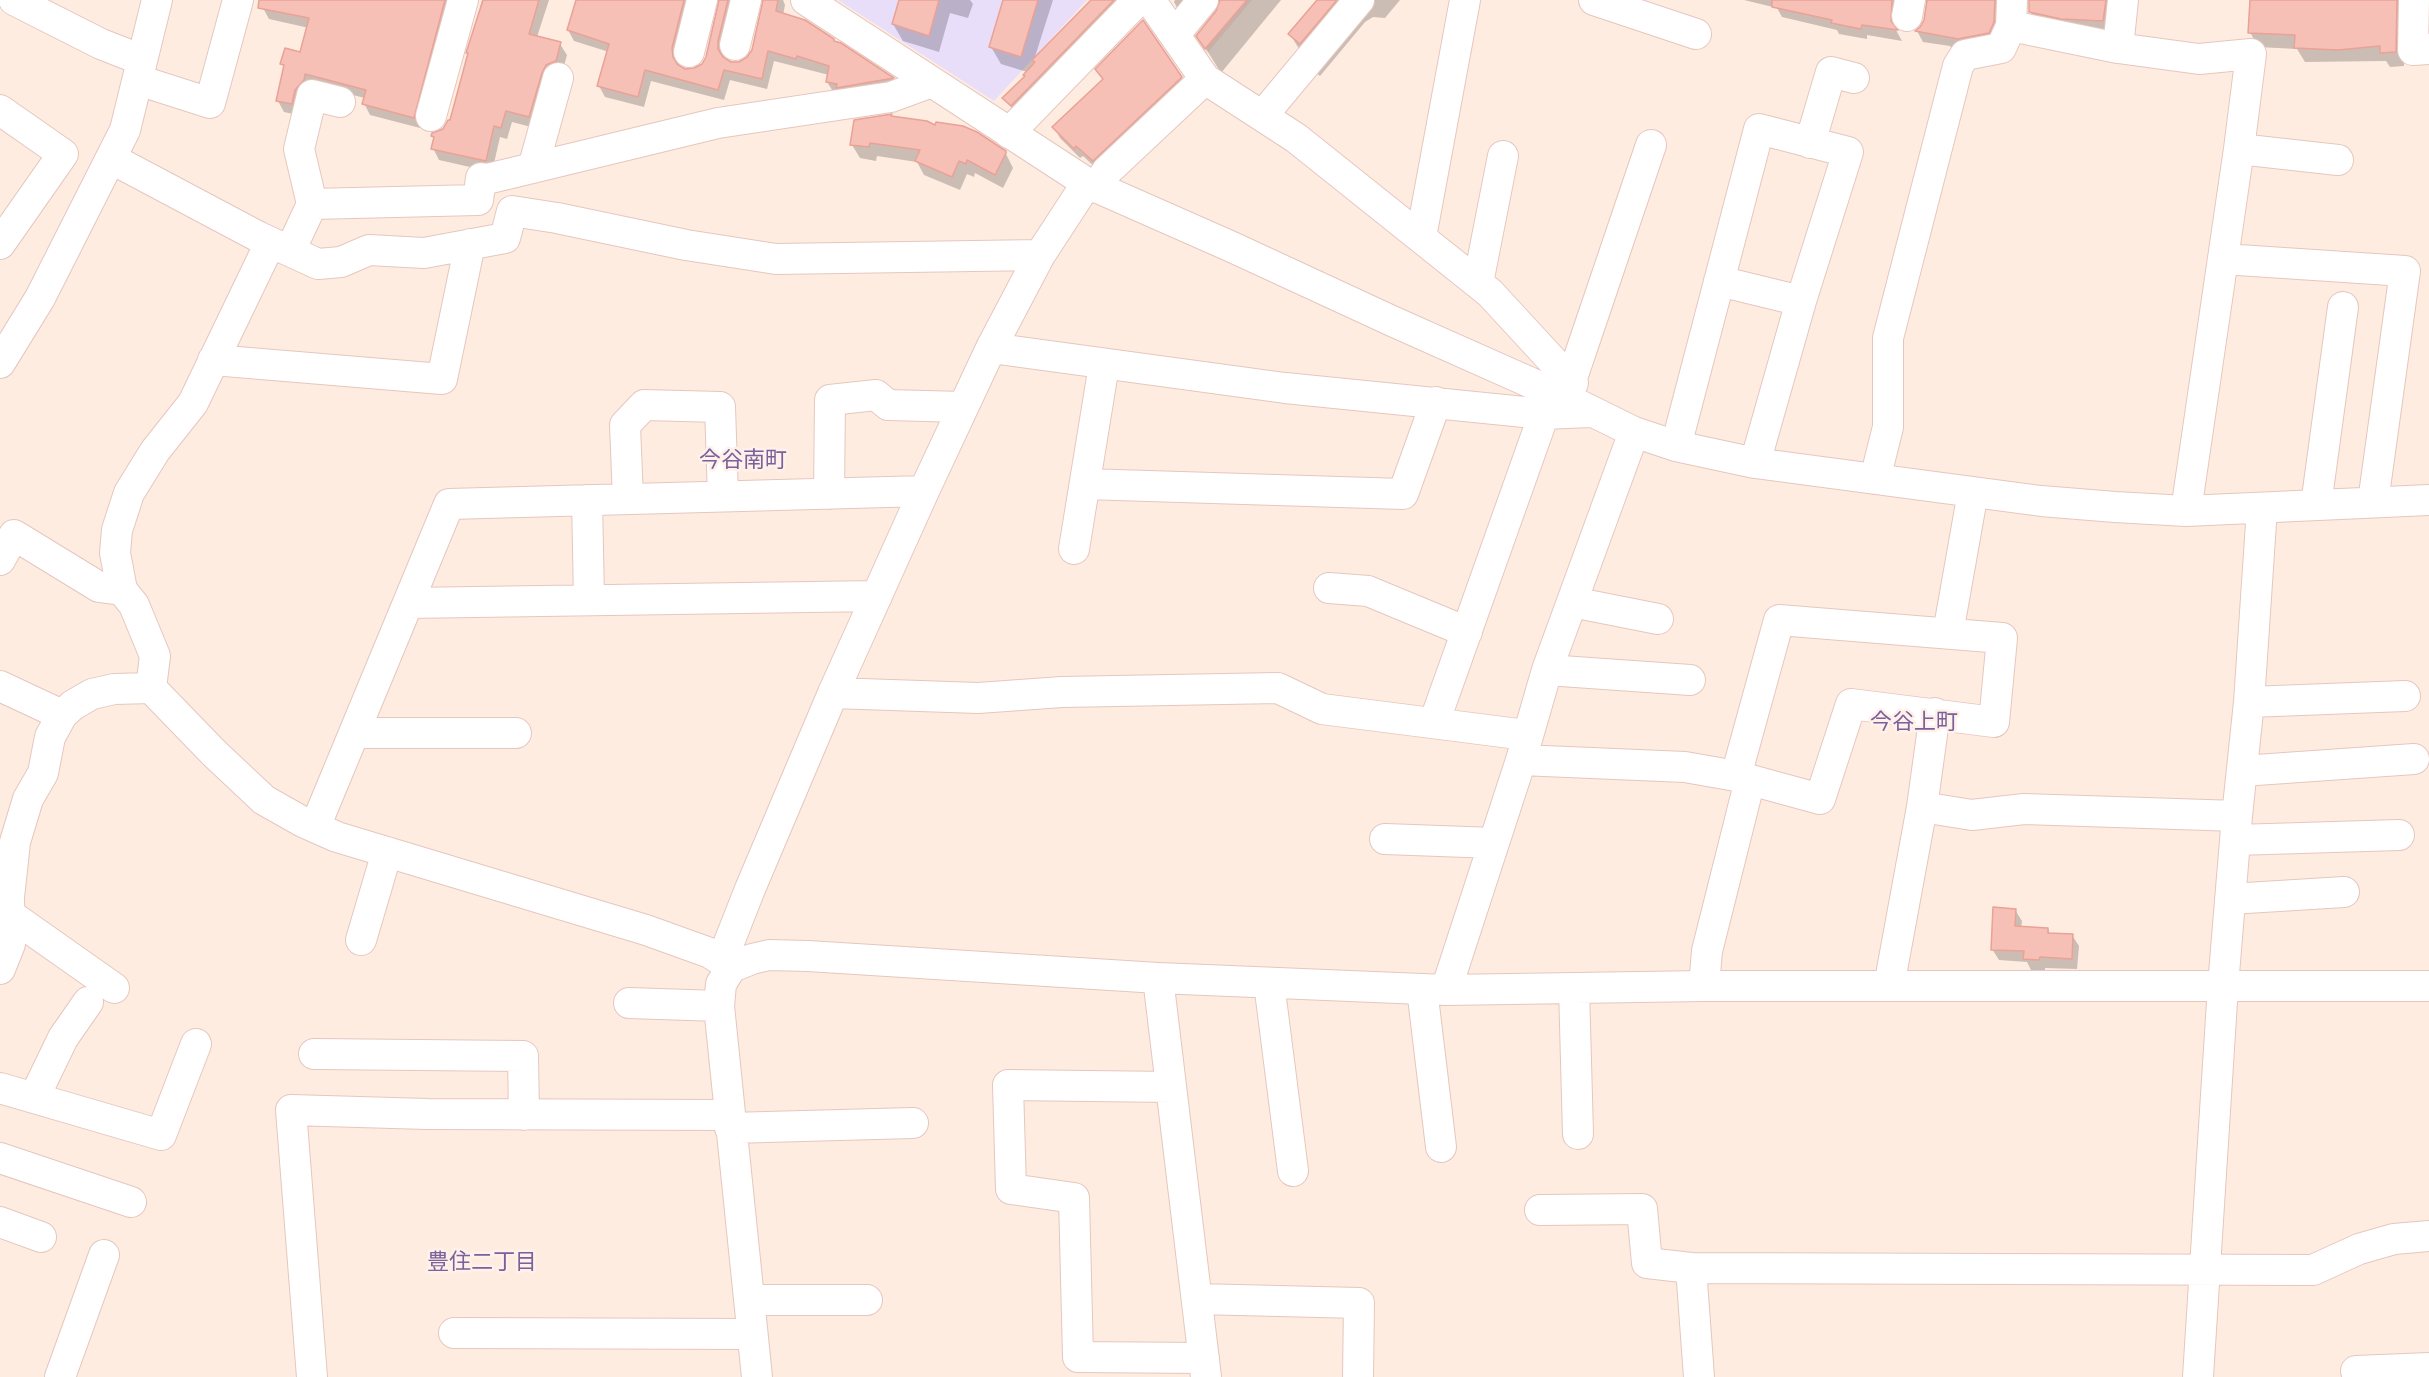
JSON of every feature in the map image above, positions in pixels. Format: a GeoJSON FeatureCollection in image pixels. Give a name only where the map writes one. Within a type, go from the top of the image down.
{"type":"FeatureCollection","features":[{"type":"Feature","properties":{"kind":"street"},"geometry":{"type":"LineString","coordinates":[[14,0],[101,44],[140,70],[210,103],[238,0]]}},
{"type":"Feature","properties":{"kind":"street"},"geometry":{"type":"LineString","coordinates":[[1,360],[40,298],[125,130],[157,0]]}},
{"type":"Feature","properties":{"kind":"street"},"geometry":{"type":"LineString","coordinates":[[431,116],[463,0]]}},
{"type":"Feature","properties":{"kind":"street"},"geometry":{"type":"LineString","coordinates":[[689,52],[702,0]]}},
{"type":"Feature","properties":{"kind":"street"},"geometry":{"type":"LineString","coordinates":[[735,45],[746,0]]}},
{"type":"Feature","properties":{"kind":"street"},"geometry":{"type":"LineString","coordinates":[[806,0],[1091,185],[1232,247],[1634,432],[1676,446],[1755,463],[2041,501],[2186,511],[2429,500]]}},
{"type":"Feature","properties":{"kind":"street"},"geometry":{"type":"LineString","coordinates":[[1010,134],[1138,0]]}},
{"type":"Feature","properties":{"kind":"street"},"geometry":{"type":"LineString","coordinates":[[1150,0],[1205,79],[1296,138],[1490,293],[1568,401]]}},
{"type":"Feature","properties":{"kind":"street"},"geometry":{"type":"LineString","coordinates":[[1175,34],[1203,0]]}},
{"type":"Feature","properties":{"kind":"street"},"geometry":{"type":"LineString","coordinates":[[1263,115],[1359,0]]}},
{"type":"Feature","properties":{"kind":"street"},"geometry":{"type":"LineString","coordinates":[[1421,237],[1465,0]]}},
{"type":"Feature","properties":{"kind":"street"},"geometry":{"type":"LineString","coordinates":[[1593,0],[1696,34]]}},
{"type":"Feature","properties":{"kind":"street"},"geometry":{"type":"LineString","coordinates":[[2118,48],[2123,0]]}},
{"type":"Feature","properties":{"kind":"street"},"geometry":{"type":"LineString","coordinates":[[2414,0],[2413,50],[2429,49]]}},
{"type":"Feature","properties":{"kind":"street"},"geometry":{"type":"LineString","coordinates":[[1875,479],[1887,427],[1888,338],[1958,66],[1965,54],[2001,48],[2011,13],[2118,48],[2199,59],[2251,54],[2186,511]]}},
{"type":"Feature","properties":{"kind":"street"},"geometry":{"type":"LineString","coordinates":[[1810,142],[1831,72],[1854,78]]}},
{"type":"Feature","properties":{"kind":"street"},"geometry":{"type":"LineString","coordinates":[[532,168],[558,78]]}},
{"type":"Feature","properties":{"kind":"street"},"geometry":{"type":"LineString","coordinates":[[732,967],[726,950],[833,693],[963,407],[1040,255],[1091,185],[1205,79]]}},
{"type":"Feature","properties":{"kind":"street"},"geometry":{"type":"LineString","coordinates":[[312,204],[478,200],[481,178],[487,179],[718,123],[891,97],[932,82]]}},
{"type":"Feature","properties":{"kind":"street"},"geometry":{"type":"LineString","coordinates":[[151,688],[155,657],[134,605],[122,590],[115,553],[117,530],[129,492],[155,451],[192,403],[213,360],[280,247],[312,204],[299,149],[312,95],[340,102]]}},
{"type":"Feature","properties":{"kind":"street"},"geometry":{"type":"LineString","coordinates":[[0,110],[63,154],[0,244]]}},
{"type":"Feature","properties":{"kind":"street"},"geometry":{"type":"LineString","coordinates":[[1676,446],[1759,129],[1848,152],[1801,301],[1755,463]]}},
{"type":"Feature","properties":{"kind":"street"},"geometry":{"type":"LineString","coordinates":[[1434,723],[1467,632],[1568,401],[1651,144]]}},
{"type":"Feature","properties":{"kind":"street"},"geometry":{"type":"LineString","coordinates":[[2239,149],[2338,160]]}},
{"type":"Feature","properties":{"kind":"street"},"geometry":{"type":"LineString","coordinates":[[1478,283],[1503,156]]}},
{"type":"Feature","properties":{"kind":"street"},"geometry":{"type":"LineString","coordinates":[[112,159],[280,247],[318,264],[341,262],[369,250],[424,253],[506,238],[512,211],[686,245],[776,259],[1040,255]]}},
{"type":"Feature","properties":{"kind":"street"},"geometry":{"type":"LineString","coordinates":[[213,360],[442,379],[470,244]]}},
{"type":"Feature","properties":{"kind":"street"},"geometry":{"type":"LineString","coordinates":[[2223,259],[2405,271],[2373,502]]}},
{"type":"Feature","properties":{"kind":"street"},"geometry":{"type":"LineString","coordinates":[[1719,281],[1801,301]]}},
{"type":"Feature","properties":{"kind":"street"},"geometry":{"type":"LineString","coordinates":[[2316,506],[2343,307]]}},
{"type":"Feature","properties":{"kind":"street"},"geometry":{"type":"LineString","coordinates":[[991,348],[1285,388],[1436,402],[1568,401]]}},
{"type":"Feature","properties":{"kind":"street"},"geometry":{"type":"LineString","coordinates":[[1074,549],[1104,365]]}},
{"type":"Feature","properties":{"kind":"street"},"geometry":{"type":"LineString","coordinates":[[829,494],[830,400],[876,395],[888,405],[963,407]]}},
{"type":"Feature","properties":{"kind":"street"},"geometry":{"type":"LineString","coordinates":[[1085,484],[1403,494],[1436,402]]}},
{"type":"Feature","properties":{"kind":"street"},"geometry":{"type":"LineString","coordinates":[[628,499],[625,424],[644,405],[720,407],[723,496]]}},
{"type":"Feature","properties":{"kind":"street"},"geometry":{"type":"LineString","coordinates":[[1441,1147],[1434,990],[1494,843],[1547,670],[1634,432]]}},
{"type":"Feature","properties":{"kind":"street"},"geometry":{"type":"LineString","coordinates":[[315,827],[449,504],[924,491]]}},
{"type":"Feature","properties":{"kind":"street"},"geometry":{"type":"LineString","coordinates":[[1948,633],[1973,492]]}},
{"type":"Feature","properties":{"kind":"street"},"geometry":{"type":"LineString","coordinates":[[587,500],[589,600]]}},
{"type":"Feature","properties":{"kind":"street"},"geometry":{"type":"LineString","coordinates":[[2198,1377],[2203,1268],[2223,986],[2249,702],[2262,508]]}},
{"type":"Feature","properties":{"kind":"street"},"geometry":{"type":"LineString","coordinates":[[0,560],[14,535],[99,587],[122,590]]}},
{"type":"Feature","properties":{"kind":"street"},"geometry":{"type":"LineString","coordinates":[[1329,588],[1368,591],[1467,632]]}},
{"type":"Feature","properties":{"kind":"street"},"geometry":{"type":"LineString","coordinates":[[408,603],[877,596]]}},
{"type":"Feature","properties":{"kind":"street"},"geometry":{"type":"LineString","coordinates":[[1572,602],[1658,619]]}},
{"type":"Feature","properties":{"kind":"street"},"geometry":{"type":"LineString","coordinates":[[833,693],[978,698],[1062,692],[1278,688],[1322,709],[1434,723],[1524,748],[1685,767],[1743,778],[1820,799],[1851,704],[1994,722],[2002,638],[1779,620],[1743,778],[1707,951],[1704,986]]}},
{"type":"Feature","properties":{"kind":"street"},"geometry":{"type":"LineString","coordinates":[[1547,670],[1690,680]]}},
{"type":"Feature","properties":{"kind":"street"},"geometry":{"type":"LineString","coordinates":[[0,686],[62,715]]}},
{"type":"Feature","properties":{"kind":"street"},"geometry":{"type":"LineString","coordinates":[[0,969],[10,944],[9,914],[15,842],[28,799],[43,773],[50,737],[62,715],[73,705],[92,694],[114,689],[151,688],[214,753],[264,800],[315,827],[337,837],[646,930],[710,953],[732,967]]}},
{"type":"Feature","properties":{"kind":"street"},"geometry":{"type":"LineString","coordinates":[[2249,702],[2405,696]]}},
{"type":"Feature","properties":{"kind":"street"},"geometry":{"type":"LineString","coordinates":[[1889,986],[1922,807],[1935,713]]}},
{"type":"Feature","properties":{"kind":"street"},"geometry":{"type":"LineString","coordinates":[[354,733],[516,733]]}},
{"type":"Feature","properties":{"kind":"street"},"geometry":{"type":"LineString","coordinates":[[2242,771],[2414,759]]}},
{"type":"Feature","properties":{"kind":"street"},"geometry":{"type":"LineString","coordinates":[[1922,807],[1972,815],[2024,809],[2236,828],[2399,835]]}},
{"type":"Feature","properties":{"kind":"street"},"geometry":{"type":"LineString","coordinates":[[1385,839],[1494,843]]}},
{"type":"Feature","properties":{"kind":"street"},"geometry":{"type":"LineString","coordinates":[[361,940],[387,852]]}},
{"type":"Feature","properties":{"kind":"street"},"geometry":{"type":"LineString","coordinates":[[2230,899],[2344,892]]}},
{"type":"Feature","properties":{"kind":"street"},"geometry":{"type":"LineString","coordinates":[[9,914],[101,995],[63,1038],[34,1098]]}},
{"type":"Feature","properties":{"kind":"street"},"geometry":{"type":"LineString","coordinates":[[757,1377],[718,1006],[721,984],[732,967],[770,955],[1158,978],[1434,990],[1704,986],[2429,986]]}},
{"type":"Feature","properties":{"kind":"street"},"geometry":{"type":"LineString","coordinates":[[1158,978],[1205,1367],[1078,1357],[1074,1198],[1011,1189],[1008,1085],[1171,1087]]}},
{"type":"Feature","properties":{"kind":"street"},"geometry":{"type":"LineString","coordinates":[[1269,983],[1293,1172]]}},
{"type":"Feature","properties":{"kind":"street"},"geometry":{"type":"LineString","coordinates":[[1574,988],[1578,1134]]}},
{"type":"Feature","properties":{"kind":"street"},"geometry":{"type":"LineString","coordinates":[[629,1003],[718,1006]]}},
{"type":"Feature","properties":{"kind":"street"},"geometry":{"type":"LineString","coordinates":[[0,1088],[161,1135],[196,1044]]}},
{"type":"Feature","properties":{"kind":"street"},"geometry":{"type":"LineString","coordinates":[[314,1054],[523,1056],[524,1115]]}},
{"type":"Feature","properties":{"kind":"street"},"geometry":{"type":"LineString","coordinates":[[312,1377],[291,1110],[729,1121],[913,1123]]}},
{"type":"Feature","properties":{"kind":"street"},"geometry":{"type":"LineString","coordinates":[[0,1158],[130,1202]]}},
{"type":"Feature","properties":{"kind":"street"},"geometry":{"type":"LineString","coordinates":[[1540,1210],[1642,1209],[1647,1263],[1691,1268],[2313,1270],[2359,1249],[2394,1239],[2429,1236]]}},
{"type":"Feature","properties":{"kind":"street"},"geometry":{"type":"LineString","coordinates":[[0,1222],[40,1237]]}},
{"type":"Feature","properties":{"kind":"street"},"geometry":{"type":"LineString","coordinates":[[60,1377],[104,1255]]}},
{"type":"Feature","properties":{"kind":"street"},"geometry":{"type":"LineString","coordinates":[[1691,1268],[1699,1377]]}},
{"type":"Feature","properties":{"kind":"street"},"geometry":{"type":"LineString","coordinates":[[1197,1299],[1359,1303],[1358,1377]]}},
{"type":"Feature","properties":{"kind":"street"},"geometry":{"type":"LineString","coordinates":[[749,1300],[867,1300]]}},
{"type":"Feature","properties":{"kind":"street"},"geometry":{"type":"LineString","coordinates":[[454,1333],[753,1334]]}},
{"type":"Feature","properties":{"kind":"street"},"geometry":{"type":"LineString","coordinates":[[2356,1371],[2429,1368]]}},
{"type":"Feature","properties":{"kind":"shaded area"},"geometry":{"type":"Polygon","coordinates":[[[838,0],[1087,0],[994,101],[838,0]]]}},
{"type":"Feature","properties":{"kind":"shaded area"},"geometry":{"type":"Polygon","coordinates":[[[1207,0],[1252,0],[1205,56],[1186,26],[1207,0]]]}},
{"type":"Feature","properties":{"kind":"building"},"geometry":{"type":"Polygon","coordinates":[[[259,0],[445,0],[414,118],[362,104],[366,90],[305,74],[304,80],[295,90],[292,104],[276,101],[284,65],[280,64],[285,48],[300,52],[309,18],[258,8],[259,0]]]}},
{"type":"Feature","properties":{"kind":"building"},"geometry":{"type":"Polygon","coordinates":[[[483,0],[539,0],[529,34],[561,42],[556,61],[546,65],[542,73],[529,117],[506,111],[501,128],[494,126],[486,161],[431,149],[434,137],[431,136],[432,133],[443,129],[450,120],[468,53],[466,53],[483,0]]]}},
{"type":"Feature","properties":{"kind":"building"},"geometry":{"type":"Polygon","coordinates":[[[576,0],[684,0],[672,48],[677,64],[685,69],[702,64],[706,57],[719,0],[728,0],[718,49],[723,57],[731,62],[739,62],[752,50],[763,0],[778,0],[776,11],[805,20],[894,78],[836,88],[837,84],[826,82],[829,66],[797,56],[796,59],[768,51],[762,79],[724,70],[718,90],[645,70],[638,97],[597,86],[609,44],[567,30],[576,0]]]}},
{"type":"Feature","properties":{"kind":"building"},"geometry":{"type":"Polygon","coordinates":[[[899,0],[939,0],[929,36],[892,24],[899,0]]]}},
{"type":"Feature","properties":{"kind":"building"},"geometry":{"type":"Polygon","coordinates":[[[1003,0],[1038,0],[1021,57],[989,47],[1003,0]]]}},
{"type":"Feature","properties":{"kind":"building"},"geometry":{"type":"Polygon","coordinates":[[[1091,0],[1114,0],[1011,106],[1002,98],[1025,76],[1023,75],[1035,62],[1032,60],[1091,0]]]}},
{"type":"Feature","properties":{"kind":"building"},"geometry":{"type":"Polygon","coordinates":[[[1220,0],[1247,0],[1205,49],[1196,36],[1216,11],[1220,0]]]}},
{"type":"Feature","properties":{"kind":"building"},"geometry":{"type":"Polygon","coordinates":[[[1317,0],[1337,0],[1300,44],[1288,34],[1317,0]]]}},
{"type":"Feature","properties":{"kind":"building"},"geometry":{"type":"Polygon","coordinates":[[[1772,0],[1892,0],[1891,21],[1898,30],[1862,25],[1861,29],[1831,23],[1832,20],[1772,7],[1772,0]]]}},
{"type":"Feature","properties":{"kind":"building"},"geometry":{"type":"Polygon","coordinates":[[[1927,0],[1995,0],[1994,22],[1989,33],[1958,39],[1915,31],[1924,20],[1927,0]]]}},
{"type":"Feature","properties":{"kind":"building"},"geometry":{"type":"Polygon","coordinates":[[[2029,0],[2106,0],[2103,21],[2061,19],[2029,12],[2029,0]]]}},
{"type":"Feature","properties":{"kind":"building"},"geometry":{"type":"Polygon","coordinates":[[[2250,0],[2397,0],[2396,52],[2380,53],[2380,46],[2338,50],[2294,48],[2295,35],[2248,33],[2250,0]]]}},
{"type":"Feature","properties":{"kind":"building"},"geometry":{"type":"Polygon","coordinates":[[[1143,20],[1182,77],[1093,161],[1076,146],[1074,149],[1052,127],[1103,79],[1095,69],[1143,20]]]}},
{"type":"Feature","properties":{"kind":"building"},"geometry":{"type":"Polygon","coordinates":[[[892,114],[891,116],[927,121],[935,125],[936,122],[963,126],[977,132],[1006,153],[995,175],[967,160],[966,164],[959,161],[952,177],[915,161],[920,150],[870,143],[869,147],[850,145],[854,120],[892,114]]]}},
{"type":"Feature","properties":{"kind":"building"},"geometry":{"type":"Polygon","coordinates":[[[1993,907],[2016,909],[2015,926],[2048,928],[2048,933],[2073,934],[2072,959],[2040,957],[2039,960],[2023,959],[2024,951],[1991,950],[1993,907]]]}},
{"type":"Feature","properties":{"kind":"district","name":"今谷南町"},"geometry":{"type":"Point","coordinates":[743,461]}},
{"type":"Feature","properties":{"kind":"district","name":"今谷上町"},"geometry":{"type":"Point","coordinates":[1914,723]}},
{"type":"Feature","properties":{"kind":"district","name":"豊住二丁目"},"geometry":{"type":"Point","coordinates":[482,1263]}}]}
